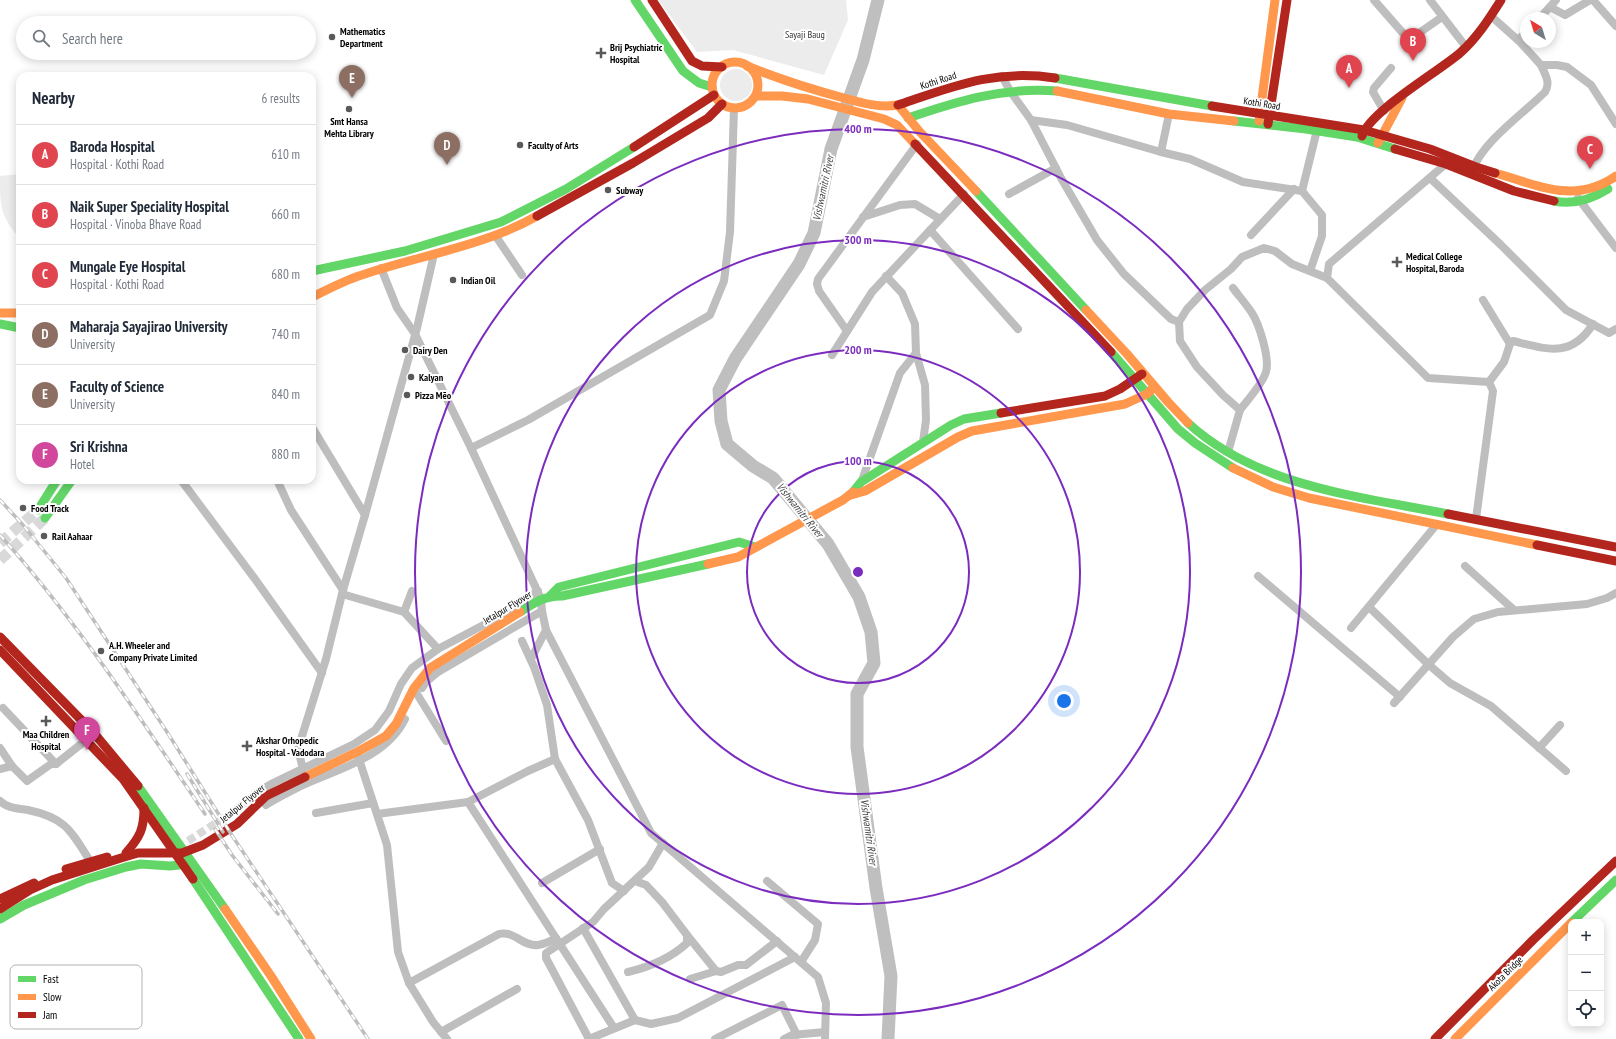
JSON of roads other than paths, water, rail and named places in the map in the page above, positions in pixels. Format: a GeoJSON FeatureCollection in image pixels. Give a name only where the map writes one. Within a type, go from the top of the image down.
{"type":"FeatureCollection","features":[{"type":"Feature","properties":{"kind":"main road"},"geometry":{"type":"LineString","coordinates":[[635,0],[683,71],[713,91],[722,104],[734,108],[747,105],[756,96],[758,82],[756,76],[747,66]]}},
{"type":"Feature","properties":{"kind":"main road"},"geometry":{"type":"LineString","coordinates":[[652,0],[692,61],[702,66],[722,67],[735,63],[747,66],[780,80],[807,94],[894,123],[958,101],[1026,89],[1057,91],[1169,114],[1258,124],[1266,118],[1287,0]]}},
{"type":"Feature","properties":{"kind":"main road"},"geometry":{"type":"LineString","coordinates":[[1266,118],[1275,0]]}},
{"type":"Feature","properties":{"kind":"main road"},"geometry":{"type":"LineString","coordinates":[[1362,134],[1384,110],[1466,47],[1484,27],[1501,0]]}},
{"type":"Feature","properties":{"kind":"main road"},"geometry":{"type":"LineString","coordinates":[[713,91],[713,79],[716,72],[722,67]]}},
{"type":"Feature","properties":{"kind":"main road","name":"Kothi Road"},"geometry":{"type":"LineString","coordinates":[[880,107],[898,105],[963,83],[1002,76],[1019,76],[1054,78],[1266,118],[1317,130],[1362,134]]}},
{"type":"Feature","properties":{"kind":"main road"},"geometry":{"type":"LineString","coordinates":[[316,270],[436,243],[495,224],[514,216],[576,183],[650,137],[713,91]]}},
{"type":"Feature","properties":{"kind":"main road"},"geometry":{"type":"LineString","coordinates":[[756,96],[807,94],[880,107],[964,194],[1135,379],[1178,429],[1195,443],[1240,472],[1273,487],[1309,498],[1616,561]]}},
{"type":"Feature","properties":{"kind":"main road"},"geometry":{"type":"LineString","coordinates":[[1380,139],[1403,96]]}},
{"type":"Feature","properties":{"kind":"main road"},"geometry":{"type":"LineString","coordinates":[[316,295],[363,274],[434,254],[495,235],[521,225],[633,163],[708,118],[722,104]]}},
{"type":"Feature","properties":{"kind":"main road"},"geometry":{"type":"LineString","coordinates":[[898,105],[908,118],[1144,373],[1186,421],[1202,435],[1228,452],[1246,462],[1312,487],[1616,547]]}},
{"type":"Feature","properties":{"kind":"main road","name":"Kothi Road"},"geometry":{"type":"LineString","coordinates":[[1266,118],[1320,122],[1380,139],[1430,149],[1450,161],[1514,191],[1560,202],[1581,202],[1598,195],[1616,184]]}},
{"type":"Feature","properties":{"kind":"main road","name":"Kothi Road"},"geometry":{"type":"LineString","coordinates":[[1472,171],[1550,190],[1574,192],[1594,188],[1606,183],[1616,176]]}},
{"type":"Feature","properties":{"kind":"main road"},"geometry":{"type":"LineString","coordinates":[[0,313],[16,313]]}},
{"type":"Feature","properties":{"kind":"main road"},"geometry":{"type":"LineString","coordinates":[[0,324],[16,327]]}},
{"type":"Feature","properties":{"kind":"main road"},"geometry":{"type":"LineString","coordinates":[[847,497],[860,484],[951,425],[964,420],[1105,396],[1120,390],[1144,373]]}},
{"type":"Feature","properties":{"kind":"main road"},"geometry":{"type":"LineString","coordinates":[[543,595],[562,596],[738,557],[755,546],[847,497],[865,491],[958,437],[972,431],[1126,404],[1147,394],[1155,386]]}},
{"type":"Feature","properties":{"kind":"main road"},"geometry":{"type":"LineString","coordinates":[[38,510],[54,484]]}},
{"type":"Feature","properties":{"kind":"main road"},"geometry":{"type":"LineString","coordinates":[[45,518],[69,484]]}},
{"type":"Feature","properties":{"kind":"main road","name":"Jetalpur Flyover"},"geometry":{"type":"LineString","coordinates":[[0,909],[30,890],[52,880],[121,858],[138,853],[182,852],[203,845],[237,824],[266,796],[359,751],[386,736],[396,724],[414,688],[430,668],[515,616],[543,595],[559,587],[739,542],[755,546]]}},
{"type":"Feature","properties":{"kind":"main road"},"geometry":{"type":"LineString","coordinates":[[0,637],[19,663],[144,792],[184,843],[193,863],[274,980],[311,1039]]}},
{"type":"Feature","properties":{"kind":"main road"},"geometry":{"type":"LineString","coordinates":[[0,650],[19,663]]}},
{"type":"Feature","properties":{"kind":"main road"},"geometry":{"type":"LineString","coordinates":[[91,737],[144,808],[204,894],[299,1039]]}},
{"type":"Feature","properties":{"kind":"main road"},"geometry":{"type":"LineString","coordinates":[[126,853],[141,836],[144,822],[144,808]]}},
{"type":"Feature","properties":{"kind":"main road"},"geometry":{"type":"LineString","coordinates":[[0,899],[60,872],[90,861],[143,848],[170,846],[184,843]]}},
{"type":"Feature","properties":{"kind":"main road"},"geometry":{"type":"LineString","coordinates":[[1435,1039],[1533,940],[1616,861]]}},
{"type":"Feature","properties":{"kind":"main road"},"geometry":{"type":"LineString","coordinates":[[0,919],[38,898],[84,880],[126,867],[141,864],[183,865],[193,863]]}},
{"type":"Feature","properties":{"kind":"main road","name":"Akota Bridge"},"geometry":{"type":"LineString","coordinates":[[1576,919],[1616,880]]}},
{"type":"Feature","properties":{"kind":"main road","name":"Akota Bridge"},"geometry":{"type":"LineString","coordinates":[[1455,1039],[1568,927]]}},
{"type":"Feature","properties":{"kind":"street"},"geometry":{"type":"LineString","coordinates":[[1374,0],[1409,40],[1442,17]]}},
{"type":"Feature","properties":{"kind":"street"},"geometry":{"type":"LineString","coordinates":[[1430,0],[1466,47]]}},
{"type":"Feature","properties":{"kind":"street"},"geometry":{"type":"LineString","coordinates":[[1545,12],[1556,0]]}},
{"type":"Feature","properties":{"kind":"street"},"geometry":{"type":"LineString","coordinates":[[1550,7],[1565,15],[1590,0]]}},
{"type":"Feature","properties":{"kind":"street"},"geometry":{"type":"LineString","coordinates":[[1593,0],[1616,26]]}},
{"type":"Feature","properties":{"kind":"street"},"geometry":{"type":"LineString","coordinates":[[1472,171],[1498,134],[1545,92],[1548,86],[1548,82],[1541,66],[1518,40],[1492,16]]}},
{"type":"Feature","properties":{"kind":"street"},"geometry":{"type":"LineString","coordinates":[[1541,66],[1557,65],[1567,67],[1591,85],[1616,124]]}},
{"type":"Feature","properties":{"kind":"street"},"geometry":{"type":"LineString","coordinates":[[1384,110],[1373,92],[1374,88],[1391,68]]}},
{"type":"Feature","properties":{"kind":"street"},"geometry":{"type":"LineString","coordinates":[[1002,76],[1010,91],[1031,120],[1056,168],[1098,240],[1124,274],[1171,319],[1179,322]]}},
{"type":"Feature","properties":{"kind":"street"},"geometry":{"type":"LineString","coordinates":[[471,448],[528,420],[710,315],[724,281],[730,232],[734,108]]}},
{"type":"Feature","properties":{"kind":"street"},"geometry":{"type":"LineString","coordinates":[[1161,152],[1169,114]]}},
{"type":"Feature","properties":{"kind":"street"},"geometry":{"type":"LineString","coordinates":[[1031,120],[1068,125],[1190,159],[1243,182],[1298,190],[1322,215],[1322,236],[1310,271]]}},
{"type":"Feature","properties":{"kind":"street"},"geometry":{"type":"LineString","coordinates":[[1251,235],[1298,190],[1317,130]]}},
{"type":"Feature","properties":{"kind":"street"},"geometry":{"type":"LineString","coordinates":[[847,331],[819,291],[816,284],[823,272],[917,144]]}},
{"type":"Feature","properties":{"kind":"street"},"geometry":{"type":"LineString","coordinates":[[1327,278],[1329,264],[1450,161]]}},
{"type":"Feature","properties":{"kind":"street"},"geometry":{"type":"LineString","coordinates":[[1009,194],[1056,168]]}},
{"type":"Feature","properties":{"kind":"street"},"geometry":{"type":"LineString","coordinates":[[1430,178],[1501,245],[1566,310],[1609,333],[1616,329]]}},
{"type":"Feature","properties":{"kind":"street"},"geometry":{"type":"LineString","coordinates":[[1574,192],[1616,248]]}},
{"type":"Feature","properties":{"kind":"street"},"geometry":{"type":"LineString","coordinates":[[832,355],[872,292],[964,194]]}},
{"type":"Feature","properties":{"kind":"street"},"geometry":{"type":"LineString","coordinates":[[863,217],[907,203],[915,204],[940,219]]}},
{"type":"Feature","properties":{"kind":"street"},"geometry":{"type":"LineString","coordinates":[[930,230],[1018,329]]}},
{"type":"Feature","properties":{"kind":"street"},"geometry":{"type":"LineString","coordinates":[[495,235],[522,275]]}},
{"type":"Feature","properties":{"kind":"street"},"geometry":{"type":"LineString","coordinates":[[1240,410],[1223,395],[1193,360],[1180,341],[1179,322],[1187,309],[1205,290],[1231,269],[1242,257],[1264,248],[1274,251],[1292,264],[1327,278],[1428,378],[1489,382]]}},
{"type":"Feature","properties":{"kind":"street"},"geometry":{"type":"LineString","coordinates":[[303,769],[298,749],[322,673],[342,592],[415,334],[434,254]]}},
{"type":"Feature","properties":{"kind":"street"},"geometry":{"type":"LineString","coordinates":[[381,268],[397,308],[415,334],[543,595],[542,611],[546,630],[651,833],[818,977],[826,1003],[825,1035],[792,1035],[784,1039]]}},
{"type":"Feature","properties":{"kind":"street"},"geometry":{"type":"LineString","coordinates":[[886,276],[902,293],[915,324],[916,353],[926,385],[926,420],[923,442]]}},
{"type":"Feature","properties":{"kind":"street"},"geometry":{"type":"LineString","coordinates":[[1228,452],[1240,410],[1263,378],[1266,372],[1267,362],[1261,337],[1252,313],[1233,288]]}},
{"type":"Feature","properties":{"kind":"street"},"geometry":{"type":"LineString","coordinates":[[1483,300],[1510,344]]}},
{"type":"Feature","properties":{"kind":"street"},"geometry":{"type":"LineString","coordinates":[[1489,382],[1504,362],[1510,344],[1513,341],[1547,349],[1560,350],[1582,339],[1592,324]]}},
{"type":"Feature","properties":{"kind":"street"},"geometry":{"type":"LineString","coordinates":[[860,484],[900,374],[916,353]]}},
{"type":"Feature","properties":{"kind":"street"},"geometry":{"type":"LineString","coordinates":[[1476,519],[1493,391],[1489,382]]}},
{"type":"Feature","properties":{"kind":"street"},"geometry":{"type":"LineString","coordinates":[[316,433],[365,515]]}},
{"type":"Feature","properties":{"kind":"street"},"geometry":{"type":"LineString","coordinates":[[184,484],[255,579],[322,673]]}},
{"type":"Feature","properties":{"kind":"street"},"geometry":{"type":"LineString","coordinates":[[279,484],[291,510],[342,592],[404,612],[438,649]]}},
{"type":"Feature","properties":{"kind":"street"},"geometry":{"type":"LineString","coordinates":[[1350,628],[1370,607],[1436,524]]}},
{"type":"Feature","properties":{"kind":"street"},"geometry":{"type":"LineString","coordinates":[[1465,566],[1514,610]]}},
{"type":"Feature","properties":{"kind":"street"},"geometry":{"type":"LineString","coordinates":[[1258,576],[1397,700],[1453,637],[1474,618],[1514,610],[1587,604],[1607,598],[1616,593]]}},
{"type":"Feature","properties":{"kind":"street"},"geometry":{"type":"LineString","coordinates":[[404,612],[412,592]]}},
{"type":"Feature","properties":{"kind":"street"},"geometry":{"type":"LineString","coordinates":[[233,812],[256,793],[354,744],[375,730],[389,711],[401,684],[412,668],[438,649],[543,595]]}},
{"type":"Feature","properties":{"kind":"street"},"geometry":{"type":"LineString","coordinates":[[1370,607],[1428,664],[1450,683],[1491,706],[1566,771]]}},
{"type":"Feature","properties":{"kind":"street"},"geometry":{"type":"LineString","coordinates":[[266,805],[301,786],[359,760],[381,747],[393,738],[398,731],[417,694],[426,682],[438,672],[542,611]]}},
{"type":"Feature","properties":{"kind":"street"},"geometry":{"type":"LineString","coordinates":[[531,659],[546,630]]}},
{"type":"Feature","properties":{"kind":"street"},"geometry":{"type":"LineString","coordinates":[[522,641],[531,659],[547,705],[555,759],[588,820],[612,883],[624,891]]}},
{"type":"Feature","properties":{"kind":"street"},"geometry":{"type":"LineString","coordinates":[[417,694],[446,741]]}},
{"type":"Feature","properties":{"kind":"street"},"geometry":{"type":"LineString","coordinates":[[3,708],[56,764]]}},
{"type":"Feature","properties":{"kind":"street"},"geometry":{"type":"LineString","coordinates":[[1539,748],[1560,725]]}},
{"type":"Feature","properties":{"kind":"street"},"geometry":{"type":"LineString","coordinates":[[0,748],[12,766],[27,782],[51,764],[56,764],[91,737]]}},
{"type":"Feature","properties":{"kind":"street"},"geometry":{"type":"LineString","coordinates":[[354,744],[387,845],[398,952],[409,984],[447,1039]]}},
{"type":"Feature","properties":{"kind":"street"},"geometry":{"type":"LineString","coordinates":[[377,814],[468,802],[528,771],[555,759]]}},
{"type":"Feature","properties":{"kind":"street"},"geometry":{"type":"LineString","coordinates":[[0,769],[12,766]]}},
{"type":"Feature","properties":{"kind":"street"},"geometry":{"type":"LineString","coordinates":[[0,800],[11,808],[39,812],[64,824],[75,837],[90,861]]}},
{"type":"Feature","properties":{"kind":"street"},"geometry":{"type":"LineString","coordinates":[[468,802],[614,1028]]}},
{"type":"Feature","properties":{"kind":"street"},"geometry":{"type":"LineString","coordinates":[[316,813],[373,803]]}},
{"type":"Feature","properties":{"kind":"street"},"geometry":{"type":"LineString","coordinates":[[409,984],[505,932],[512,934],[531,945],[538,945],[558,941],[583,928],[593,922],[604,909],[649,867],[663,843]]}},
{"type":"Feature","properties":{"kind":"street"},"geometry":{"type":"LineString","coordinates":[[542,883],[600,849]]}},
{"type":"Feature","properties":{"kind":"street"},"geometry":{"type":"LineString","coordinates":[[635,881],[646,885],[662,902],[716,971]]}},
{"type":"Feature","properties":{"kind":"street"},"geometry":{"type":"LineString","coordinates":[[558,941],[546,953],[546,958],[589,1039],[635,1020],[651,1024],[678,1018],[798,959],[815,940],[818,924],[767,881]]}},
{"type":"Feature","properties":{"kind":"street"},"geometry":{"type":"LineString","coordinates":[[583,928],[635,1020]]}},
{"type":"Feature","properties":{"kind":"street"},"geometry":{"type":"LineString","coordinates":[[628,972],[646,968],[679,951],[687,943],[687,935]]}},
{"type":"Feature","properties":{"kind":"street"},"geometry":{"type":"LineString","coordinates":[[690,979],[716,971],[721,972],[738,965],[746,965],[776,941]]}},
{"type":"Feature","properties":{"kind":"street"},"geometry":{"type":"LineString","coordinates":[[441,1032],[517,990]]}},
{"type":"Feature","properties":{"kind":"street"},"geometry":{"type":"LineString","coordinates":[[715,1039],[782,1005],[797,1035]]}},
{"type":"Feature","properties":{"kind":"waterway","name":"Vishwamitri River"},"geometry":{"type":"LineString","coordinates":[[878,0],[863,60],[831,149],[814,233],[799,264],[735,359],[719,390],[721,421],[727,444],[753,466],[773,478],[828,544],[859,597],[871,632],[874,663],[857,694],[857,747],[876,888],[891,976],[888,1039]]}},
{"type":"Feature","properties":{"kind":"tunnel"},"geometry":{"type":"LineString","coordinates":[[0,543],[38,510]]}},
{"type":"Feature","properties":{"kind":"tunnel"},"geometry":{"type":"LineString","coordinates":[[0,560],[45,518]]}},
{"type":"Feature","properties":{"kind":"tunnel"},"geometry":{"type":"LineString","coordinates":[[188,841],[233,812]]}},
{"type":"Feature","properties":{"kind":"railway"},"geometry":{"type":"LineString","coordinates":[[0,500],[23,525],[66,578],[167,732],[233,837],[368,1039]]}},
{"type":"Feature","properties":{"kind":"railway"},"geometry":{"type":"LineString","coordinates":[[0,535],[82,636],[132,706],[205,814]]}},
{"type":"Feature","properties":{"kind":"railway"},"geometry":{"type":"LineString","coordinates":[[187,774],[223,832]]}},
{"type":"Feature","properties":{"kind":"railway"},"geometry":{"type":"LineString","coordinates":[[215,829],[232,855],[278,914]]}},
{"type":"Feature","properties":{"kind":"place","name":"Mathematics Department"},"geometry":{"type":"Point","coordinates":[332,37]}},
{"type":"Feature","properties":{"kind":"place","name":"Brij Psychiatric Hospital"},"geometry":{"type":"Point","coordinates":[601,53]}},
{"type":"Feature","properties":{"kind":"place","name":"Naik Super Speciality Hospital"},"geometry":{"type":"Point","coordinates":[1413,61]}},
{"type":"Feature","properties":{"kind":"place","name":"Baroda Hospital"},"geometry":{"type":"Point","coordinates":[1349,88]}},
{"type":"Feature","properties":{"kind":"place","name":"Faculty of Science"},"geometry":{"type":"Point","coordinates":[352,98]}},
{"type":"Feature","properties":{"kind":"place","name":"Smt Hansa Mehta Library"},"geometry":{"type":"Point","coordinates":[349,109]}},
{"type":"Feature","properties":{"kind":"place","name":"Faculty of Arts"},"geometry":{"type":"Point","coordinates":[520,145]}},
{"type":"Feature","properties":{"kind":"place","name":"Maharaja Sayajirao University"},"geometry":{"type":"Point","coordinates":[447,165]}},
{"type":"Feature","properties":{"kind":"place","name":"Mungale Eye Hospital"},"geometry":{"type":"Point","coordinates":[1590,169]}},
{"type":"Feature","properties":{"kind":"place","name":"Subway"},"geometry":{"type":"Point","coordinates":[608,190]}},
{"type":"Feature","properties":{"kind":"place","name":"Medical College Hospital, Baroda"},"geometry":{"type":"Point","coordinates":[1397,262]}},
{"type":"Feature","properties":{"kind":"place","name":"Indian Oil"},"geometry":{"type":"Point","coordinates":[453,280]}},
{"type":"Feature","properties":{"kind":"place","name":"Dairy Den"},"geometry":{"type":"Point","coordinates":[405,350]}},
{"type":"Feature","properties":{"kind":"place","name":"Kalyan"},"geometry":{"type":"Point","coordinates":[411,377]}},
{"type":"Feature","properties":{"kind":"place","name":"Pizza Mēo"},"geometry":{"type":"Point","coordinates":[407,395]}},
{"type":"Feature","properties":{"kind":"place","name":"Food Track"},"geometry":{"type":"Point","coordinates":[23,508]}},
{"type":"Feature","properties":{"kind":"place","name":"Rail Aahaar"},"geometry":{"type":"Point","coordinates":[44,536]}},
{"type":"Feature","properties":{"kind":"place","name":"A.H. Wheeler and Company Private Limited"},"geometry":{"type":"Point","coordinates":[101,651]}},
{"type":"Feature","properties":{"kind":"place","name":"Maa Children Hospital"},"geometry":{"type":"Point","coordinates":[46,721]}},
{"type":"Feature","properties":{"kind":"place","name":"Akshar Orhopedic Hospital - Vadodara"},"geometry":{"type":"Point","coordinates":[247,746]}},
{"type":"Feature","properties":{"kind":"place","name":"Sri Krishna"},"geometry":{"type":"Point","coordinates":[87,750]}},
{"type":"Feature","properties":{"kind":"park label","name":"Sayaji Baug"},"geometry":{"type":"Point","coordinates":[805,34]}}]}
